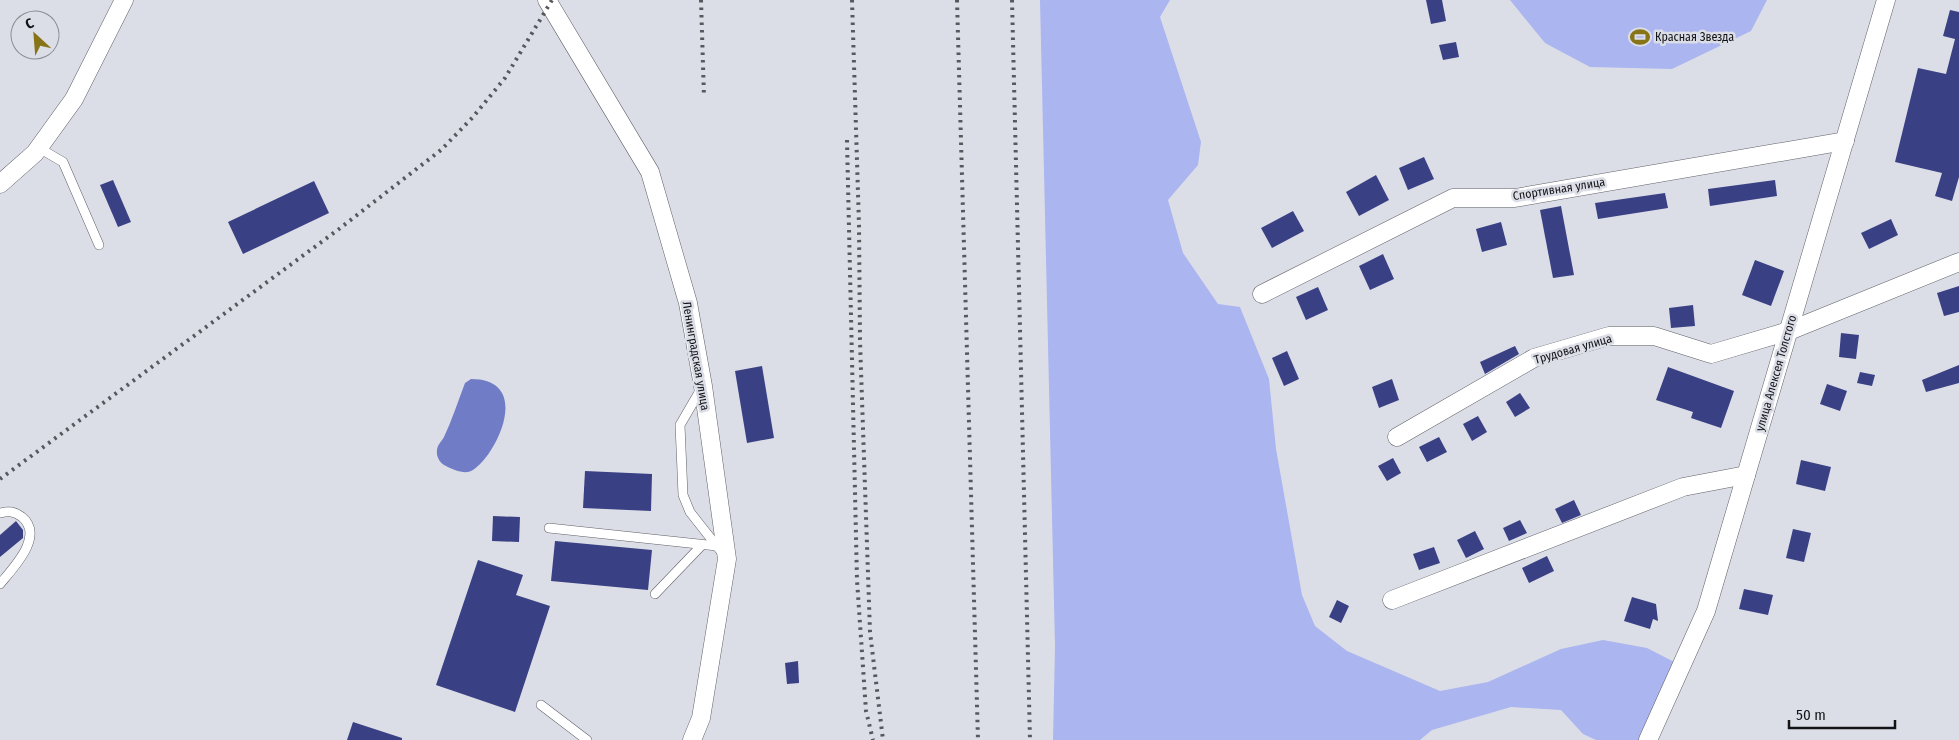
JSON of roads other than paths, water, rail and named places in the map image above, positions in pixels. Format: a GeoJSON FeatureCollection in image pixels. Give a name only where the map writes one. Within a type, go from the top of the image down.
{"type":"FeatureCollection","features":[{"type":"Feature","properties":{"kind":"street"},"geometry":{"type":"LineString","coordinates":[[0,184],[39,148],[74,99],[124,0]]}},
{"type":"Feature","properties":{"kind":"street","name":"Ленинградская улица"},"geometry":{"type":"LineString","coordinates":[[546,0],[650,172],[688,303],[703,386],[722,553],[701,718],[692,740]]}},
{"type":"Feature","properties":{"kind":"street","name":"улица Алексея Толстого"},"geometry":{"type":"LineString","coordinates":[[1648,740],[1706,611],[1886,0]]}},
{"type":"Feature","properties":{"kind":"street","name":"Спортивная улица"},"geometry":{"type":"LineString","coordinates":[[1262,294],[1453,198],[1515,198],[1845,141]]}},
{"type":"Feature","properties":{"kind":"street","name":"Трудовая улица"},"geometry":{"type":"LineString","coordinates":[[1397,437],[1534,358],[1609,336],[1654,336],[1711,354],[1789,331],[1959,262]]}},
{"type":"Feature","properties":{"kind":"street"},"geometry":{"type":"LineString","coordinates":[[1392,600],[1683,487],[1746,475]]}},
{"type":"Feature","properties":{"kind":"lane"},"geometry":{"type":"LineString","coordinates":[[39,148],[63,162],[99,245]]}},
{"type":"Feature","properties":{"kind":"lane"},"geometry":{"type":"LineString","coordinates":[[703,386],[680,425],[683,495],[690,512],[722,553]]}},
{"type":"Feature","properties":{"kind":"lane"},"geometry":{"type":"LineString","coordinates":[[0,513],[10,511],[17,513],[26,520],[31,532],[29,542],[16,565],[0,584]]}},
{"type":"Feature","properties":{"kind":"lane"},"geometry":{"type":"LineString","coordinates":[[549,528],[702,545],[722,553]]}},
{"type":"Feature","properties":{"kind":"lane"},"geometry":{"type":"LineString","coordinates":[[655,594],[702,545]]}},
{"type":"Feature","properties":{"kind":"lane"},"geometry":{"type":"LineString","coordinates":[[541,706],[588,740]]}},
{"type":"Feature","properties":{"kind":"railway"},"geometry":{"type":"LineString","coordinates":[[0,479],[339,229],[441,150],[473,117],[505,78],[552,0]]}},
{"type":"Feature","properties":{"kind":"railway"},"geometry":{"type":"LineString","coordinates":[[701,0],[704,97]]}},
{"type":"Feature","properties":{"kind":"railway"},"geometry":{"type":"LineString","coordinates":[[852,0],[859,225],[860,341],[870,632],[883,740]]}},
{"type":"Feature","properties":{"kind":"railway"},"geometry":{"type":"LineString","coordinates":[[957,0],[978,740]]}},
{"type":"Feature","properties":{"kind":"railway"},"geometry":{"type":"LineString","coordinates":[[1012,0],[1030,740]]}},
{"type":"Feature","properties":{"kind":"railway"},"geometry":{"type":"LineString","coordinates":[[847,140],[857,580],[866,711],[873,740]]}},
{"type":"Feature","properties":{"kind":"place","name":"Красная Звезда"},"geometry":{"type":"Point","coordinates":[1640,37]}}]}
